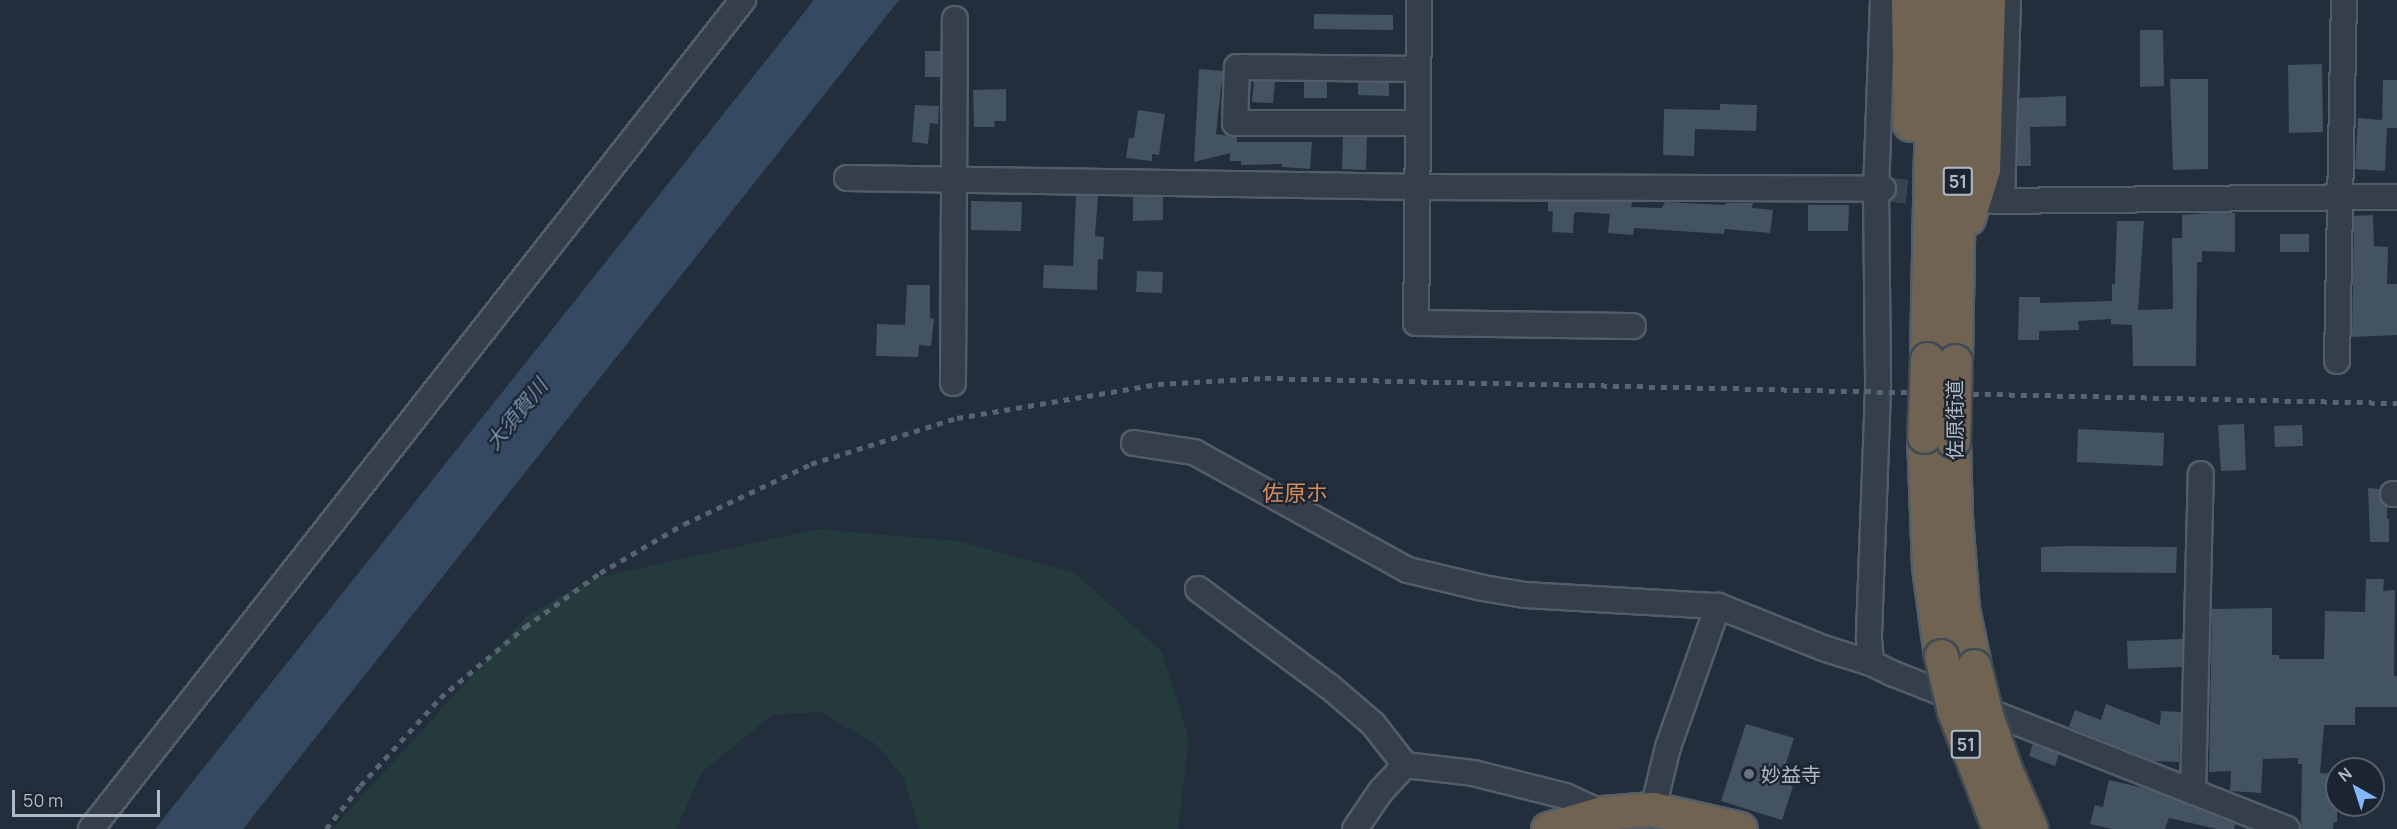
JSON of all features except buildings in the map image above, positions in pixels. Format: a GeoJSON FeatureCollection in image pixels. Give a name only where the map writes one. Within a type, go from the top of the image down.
{"type":"FeatureCollection","features":[{"type":"Feature","properties":{"kind":"highway"},"geometry":{"type":"LineString","coordinates":[[1908,0],[1911,170],[1943,252]]}},
{"type":"Feature","properties":{"kind":"highway","name":"佐原街道"},"geometry":{"type":"LineString","coordinates":[[1934,0],[1943,252]]}},
{"type":"Feature","properties":{"kind":"highway","name":"佐原街道"},"geometry":{"type":"LineString","coordinates":[[1961,0],[1943,252],[1939,439],[1929,567],[1941,656],[1954,711],[1999,829]]}},
{"type":"Feature","properties":{"kind":"highway"},"geometry":{"type":"LineString","coordinates":[[1943,252],[1983,169],[1988,0]]}},
{"type":"Feature","properties":{"kind":"highway","name":"佐原街道"},"geometry":{"type":"LineString","coordinates":[[1939,439],[1955,517],[1962,608],[1974,666],[1990,726],[2005,769],[2031,829]]}},
{"type":"Feature","properties":{"kind":"highway"},"geometry":{"type":"LineString","coordinates":[[1548,829],[1602,813],[1653,809],[1740,829]]}},
{"type":"Feature","properties":{"kind":"street"},"geometry":{"type":"LineString","coordinates":[[91,829],[743,0]]}},
{"type":"Feature","properties":{"kind":"street"},"geometry":{"type":"LineString","coordinates":[[1419,0],[1416,323],[1633,326]]}},
{"type":"Feature","properties":{"kind":"street"},"geometry":{"type":"LineString","coordinates":[[1872,663],[1869,639],[1878,389],[1882,0]]}},
{"type":"Feature","properties":{"kind":"street"},"geometry":{"type":"LineString","coordinates":[[2008,0],[1997,201],[2397,197]]}},
{"type":"Feature","properties":{"kind":"street"},"geometry":{"type":"LineString","coordinates":[[2337,361],[2344,0]]}},
{"type":"Feature","properties":{"kind":"street"},"geometry":{"type":"LineString","coordinates":[[952,383],[955,19]]}},
{"type":"Feature","properties":{"kind":"street"},"geometry":{"type":"LineString","coordinates":[[1417,123],[1235,123],[1237,67],[1418,69]]}},
{"type":"Feature","properties":{"kind":"street"},"geometry":{"type":"LineString","coordinates":[[847,178],[1417,187],[1879,189]]}},
{"type":"Feature","properties":{"kind":"street"},"geometry":{"type":"LineString","coordinates":[[1134,443],[1194,452],[1408,570],[1483,588],[1525,595],[1718,606],[1823,648],[1872,663],[1894,674],[2287,829]]}},
{"type":"Feature","properties":{"kind":"street"},"geometry":{"type":"LineString","coordinates":[[2193,792],[2201,474]]}},
{"type":"Feature","properties":{"kind":"street"},"geometry":{"type":"LineString","coordinates":[[1198,589],[1330,687],[1365,716],[1405,765],[1473,773],[1565,796],[1602,813]]}},
{"type":"Feature","properties":{"kind":"street"},"geometry":{"type":"LineString","coordinates":[[1653,809],[1668,747],[1718,606]]}},
{"type":"Feature","properties":{"kind":"street"},"geometry":{"type":"LineString","coordinates":[[1355,829],[1381,791],[1405,765]]}},
{"type":"Feature","properties":{"kind":"green space"},"geometry":{"type":"Polygon","coordinates":[[[817,529],[958,541],[1075,573],[1162,652],[1189,738],[1178,829],[919,829],[904,778],[876,744],[820,712],[772,715],[702,772],[676,829],[332,829],[527,616],[591,579],[817,529]]]}},
{"type":"Feature","properties":{"kind":"water","name":"大須賀川"},"geometry":{"type":"Polygon","coordinates":[[[814,0],[899,0],[243,829],[155,829],[814,0]]]}},
{"type":"Feature","properties":{"kind":"tunnel"},"geometry":{"type":"LineString","coordinates":[[1883,189],[1946,196]]}},
{"type":"Feature","properties":{"kind":"railway"},"geometry":{"type":"LineString","coordinates":[[326,829],[360,786],[440,698],[525,627],[600,573],[684,524],[811,464],[957,418],[1158,384],[1265,378],[2397,403]]}},
{"type":"Feature","properties":{"kind":"place","name":"妙益寺"},"geometry":{"type":"Point","coordinates":[1749,774]}},
{"type":"Feature","properties":{"kind":"district","name":"佐原ホ"},"geometry":{"type":"Point","coordinates":[1295,494]}}]}
